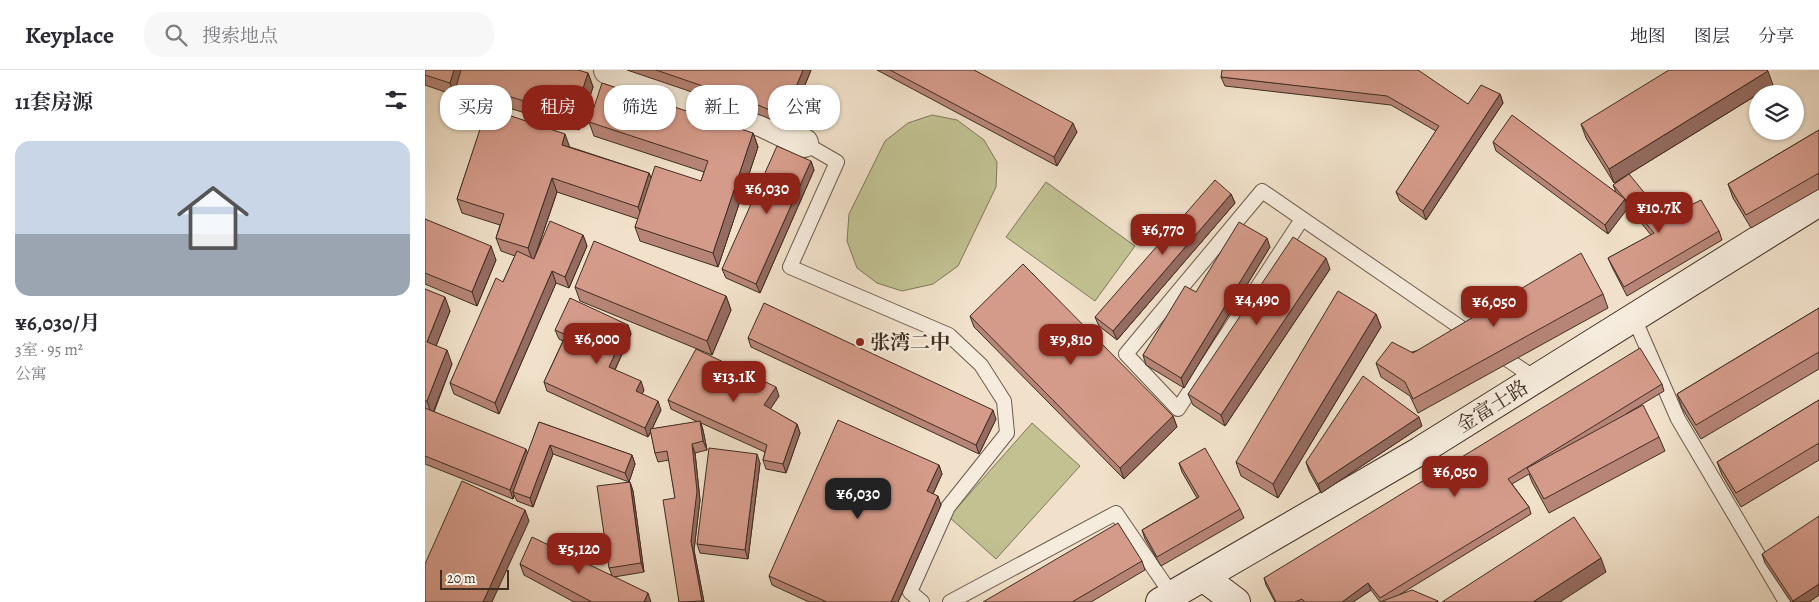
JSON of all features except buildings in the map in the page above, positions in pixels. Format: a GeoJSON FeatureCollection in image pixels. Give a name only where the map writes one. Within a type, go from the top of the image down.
{"type":"FeatureCollection","features":[{"type":"Feature","properties":{"kind":"street"},"geometry":{"type":"LineString","coordinates":[[608,70],[763,123],[804,143]]}},
{"type":"Feature","properties":{"kind":"street","name":"金富士路"},"geometry":{"type":"LineString","coordinates":[[1166,599],[1420,451],[1819,202]]}},
{"type":"Feature","properties":{"kind":"street"},"geometry":{"type":"LineString","coordinates":[[1203,577],[1236,602]]}},
{"type":"Feature","properties":{"kind":"lane"},"geometry":{"type":"LineString","coordinates":[[804,143],[837,162],[790,267],[949,335],[981,365],[1004,401],[1007,433],[948,507],[910,592],[921,602]]}},
{"type":"Feature","properties":{"kind":"lane"},"geometry":{"type":"LineString","coordinates":[[1302,219],[1178,409],[1126,354],[1262,192],[1302,219],[1536,379]]}},
{"type":"Feature","properties":{"kind":"lane"},"geometry":{"type":"LineString","coordinates":[[1633,318],[1678,419],[1786,602]]}},
{"type":"Feature","properties":{"kind":"lane"},"geometry":{"type":"LineString","coordinates":[[949,602],[1116,513],[1166,599]]}},
{"type":"Feature","properties":{"kind":"green space"},"geometry":{"type":"Polygon","coordinates":[[[932,115],[957,120],[984,140],[997,162],[996,187],[958,266],[933,284],[902,291],[877,283],[857,268],[847,241],[849,214],[885,141],[908,123],[932,115]]]}},
{"type":"Feature","properties":{"kind":"green space"},"geometry":{"type":"Polygon","coordinates":[[[1046,182],[1135,246],[1095,301],[1006,237],[1046,182]]]}},
{"type":"Feature","properties":{"kind":"green space"},"geometry":{"type":"Polygon","coordinates":[[[1032,423],[1080,466],[996,559],[949,517],[1032,423]]]}},
{"type":"Feature","properties":{"kind":"place","name":"张湾二中"},"geometry":{"type":"Point","coordinates":[860,342]}}]}
